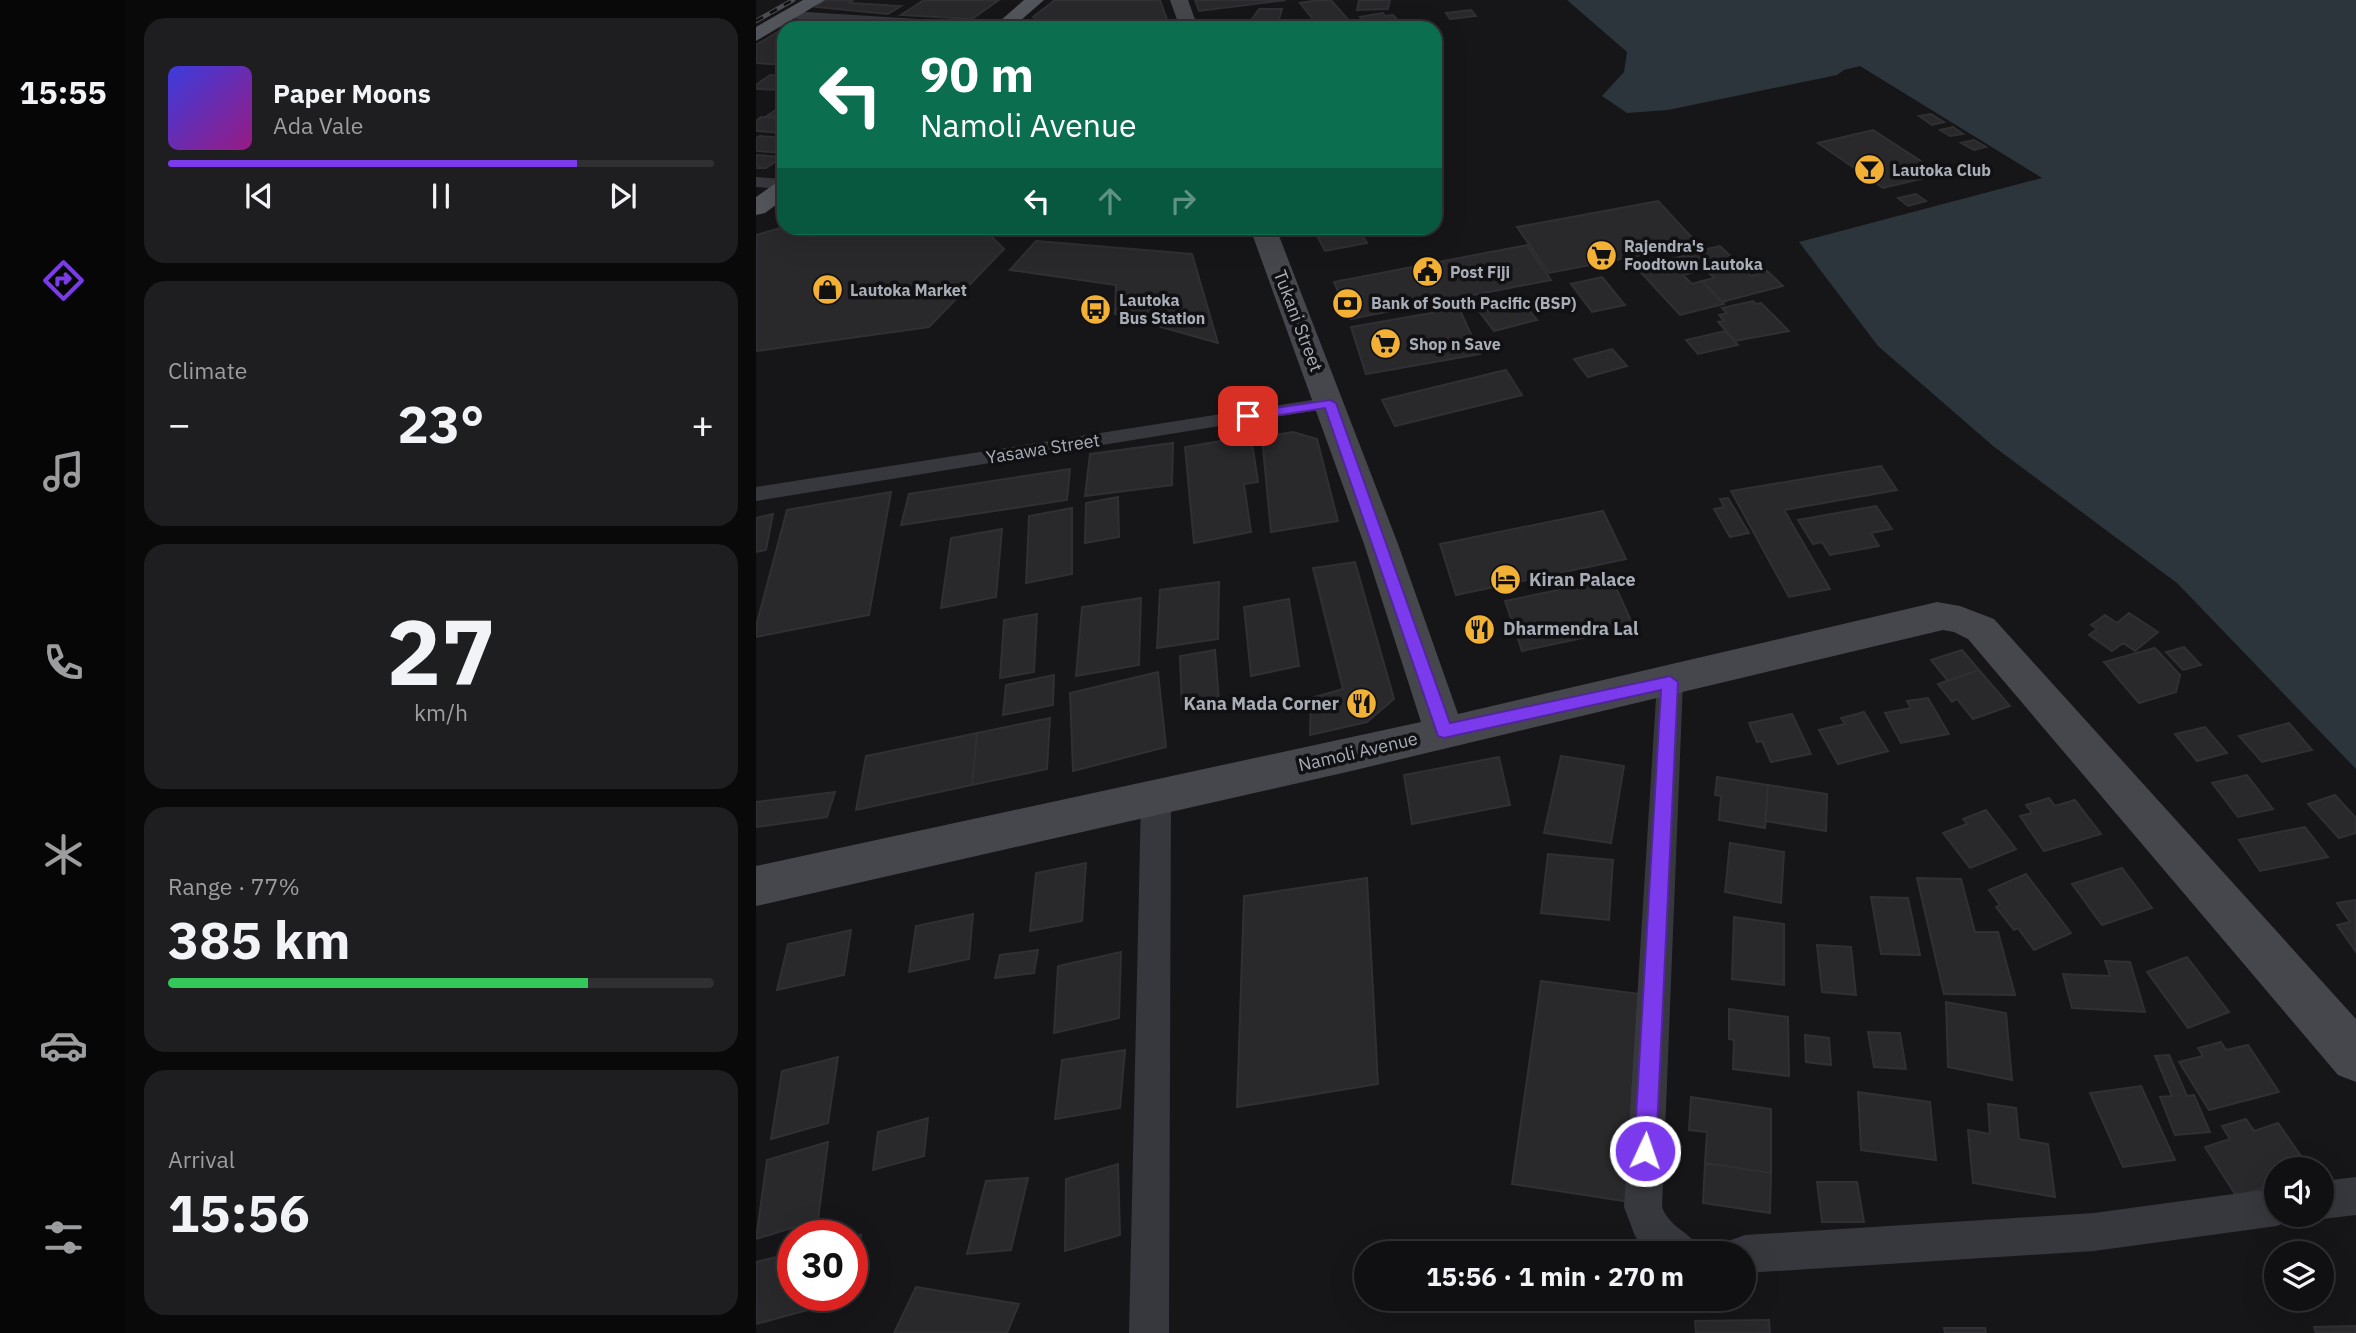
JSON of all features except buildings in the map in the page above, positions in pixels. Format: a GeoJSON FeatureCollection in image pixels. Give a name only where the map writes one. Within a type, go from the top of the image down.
{"type":"FeatureCollection","features":[{"type":"Feature","properties":{"kind":"main road"},"geometry":{"type":"LineString","coordinates":[[780,21],[816,0]]}},
{"type":"Feature","properties":{"kind":"main road"},"geometry":{"type":"LineString","coordinates":[[1008,21],[1035,0]]}},
{"type":"Feature","properties":{"kind":"main road"},"geometry":{"type":"LineString","coordinates":[[756,35],[777,23]]}},
{"type":"Feature","properties":{"kind":"main road"},"geometry":{"type":"LineString","coordinates":[[756,208],[777,192]]}},
{"type":"Feature","properties":{"kind":"street"},"geometry":{"type":"LineString","coordinates":[[1179,0],[1186,21]]}},
{"type":"Feature","properties":{"kind":"street"},"geometry":{"type":"LineString","coordinates":[[790,15],[886,21]]}},
{"type":"Feature","properties":{"kind":"street"},"geometry":{"type":"LineString","coordinates":[[756,182],[777,185]]}},
{"type":"Feature","properties":{"kind":"street","name":"Tukani Street"},"geometry":{"type":"LineString","coordinates":[[1266,235],[1330,403],[1444,731]]}},
{"type":"Feature","properties":{"kind":"street","name":"Yasawa Street"},"geometry":{"type":"LineString","coordinates":[[756,494],[1330,403]]}},
{"type":"Feature","properties":{"kind":"street","name":"Namoli Avenue"},"geometry":{"type":"LineString","coordinates":[[756,886],[1156,799],[1444,731],[1670,682],[1937,616],[1959,619],[1981,629],[2356,1057]]}},
{"type":"Feature","properties":{"kind":"street"},"geometry":{"type":"LineString","coordinates":[[1661,1241],[1655,1236],[1643,1206],[1670,682]]}},
{"type":"Feature","properties":{"kind":"street"},"geometry":{"type":"LineString","coordinates":[[1149,1333],[1156,799]]}},
{"type":"Feature","properties":{"kind":"street"},"geometry":{"type":"LineString","coordinates":[[2334,1199],[2356,1196]]}},
{"type":"Feature","properties":{"kind":"street"},"geometry":{"type":"LineString","coordinates":[[1756,1253],[2094,1233],[2264,1209]]}},
{"type":"Feature","properties":{"kind":"shaded area"},"geometry":{"type":"Polygon","coordinates":[[[1567,0],[2356,0],[2356,769],[2177,583],[1993,446],[1878,346],[1799,242],[2042,178],[1860,66],[1844,70],[1837,75],[1668,110],[1627,113],[1602,96],[1624,72],[1627,52],[1567,0]]]}},
{"type":"Feature","properties":{"kind":"railway"},"geometry":{"type":"LineString","coordinates":[[756,21],[793,0]]}},
{"type":"Feature","properties":{"kind":"place","name":"Lautoka Club"},"geometry":{"type":"Point","coordinates":[1869,170]}},
{"type":"Feature","properties":{"kind":"place","name":"Rajendra's Foodtown Lautoka"},"geometry":{"type":"Point","coordinates":[1601,255]}},
{"type":"Feature","properties":{"kind":"place","name":"Post Fiji"},"geometry":{"type":"Point","coordinates":[1427,272]}},
{"type":"Feature","properties":{"kind":"place","name":"Lautoka Market"},"geometry":{"type":"Point","coordinates":[827,290]}},
{"type":"Feature","properties":{"kind":"place","name":"Bank of South Pacific (BSP)"},"geometry":{"type":"Point","coordinates":[1348,303]}},
{"type":"Feature","properties":{"kind":"place","name":"Lautoka Bus Station"},"geometry":{"type":"Point","coordinates":[1096,309]}},
{"type":"Feature","properties":{"kind":"place","name":"Shop n Save"},"geometry":{"type":"Point","coordinates":[1386,344]}},
{"type":"Feature","properties":{"kind":"place","name":"Kiran Palace"},"geometry":{"type":"Point","coordinates":[1506,580]}},
{"type":"Feature","properties":{"kind":"place","name":"Dharmendra Lal"},"geometry":{"type":"Point","coordinates":[1480,629]}},
{"type":"Feature","properties":{"kind":"place","name":"Kana Mada Corner"},"geometry":{"type":"Point","coordinates":[1362,704]}},
{"type":"Feature","properties":{"kind":"route"},"geometry":{"type":"LineString","coordinates":[[1248,416],[1330,403],[1444,731],[1670,682],[1645,1151]]}}]}
